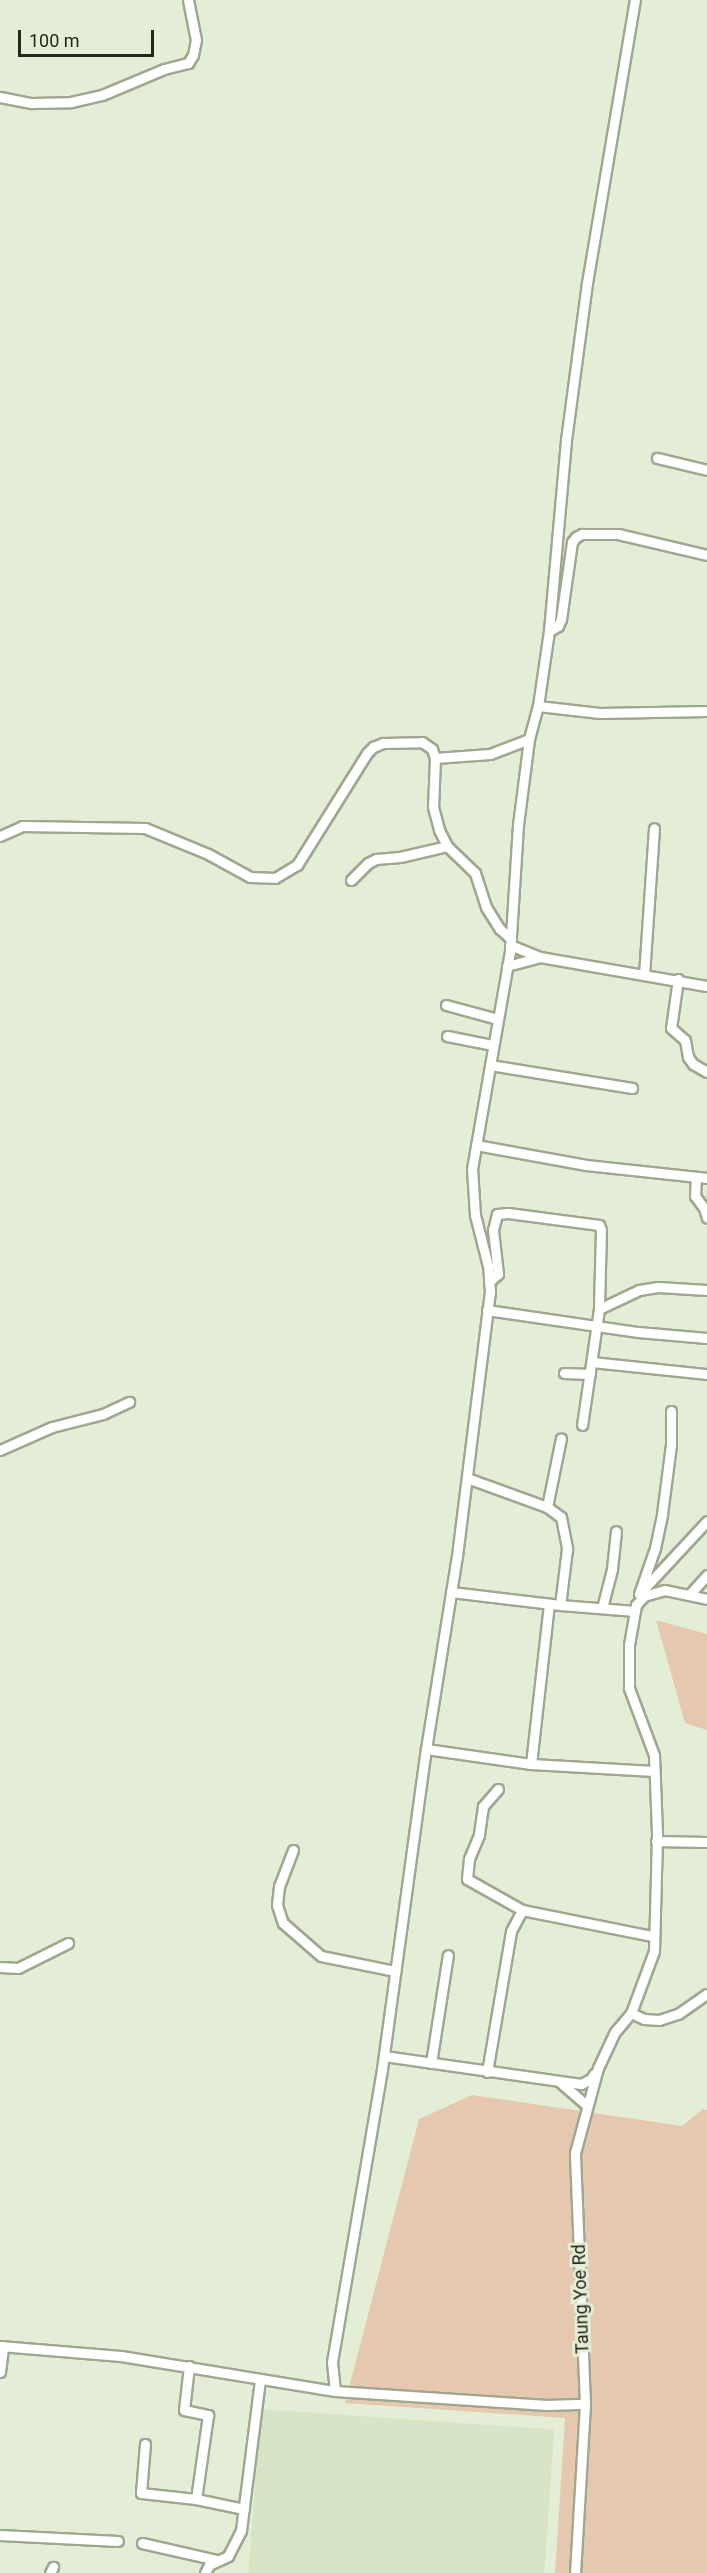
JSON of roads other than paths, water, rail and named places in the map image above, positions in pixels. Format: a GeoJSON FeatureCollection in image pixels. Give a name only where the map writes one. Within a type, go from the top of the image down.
{"type":"FeatureCollection","features":[{"type":"Feature","properties":{"kind":"street"},"geometry":{"type":"LineString","coordinates":[[0,97],[32,103],[71,102],[102,95],[164,69],[188,63],[193,55],[196,40],[188,0]]}},
{"type":"Feature","properties":{"kind":"street"},"geometry":{"type":"LineString","coordinates":[[335,2391],[332,2362],[384,2056],[426,1749],[452,1592],[467,1478],[488,1310],[489,1282],[488,1266],[475,1215],[472,1169],[511,942],[518,825],[529,739],[538,706],[549,631],[566,440],[587,283],[635,0]]}},
{"type":"Feature","properties":{"kind":"street"},"geometry":{"type":"LineString","coordinates":[[657,458],[707,470]]}},
{"type":"Feature","properties":{"kind":"street"},"geometry":{"type":"LineString","coordinates":[[549,631],[558,626],[561,619],[572,542],[582,534],[618,534],[707,555]]}},
{"type":"Feature","properties":{"kind":"street"},"geometry":{"type":"LineString","coordinates":[[538,706],[600,713],[707,711]]}},
{"type":"Feature","properties":{"kind":"street"},"geometry":{"type":"LineString","coordinates":[[435,758],[490,754],[529,739]]}},
{"type":"Feature","properties":{"kind":"street"},"geometry":{"type":"LineString","coordinates":[[0,836],[22,826],[145,828],[208,854],[250,877],[275,878],[297,866],[367,753],[383,743],[422,742],[432,749],[435,758],[433,807],[447,846],[475,873],[486,907],[511,942],[540,957],[678,979],[707,986]]}},
{"type":"Feature","properties":{"kind":"street"},"geometry":{"type":"LineString","coordinates":[[644,975],[654,828]]}},
{"type":"Feature","properties":{"kind":"street"},"geometry":{"type":"LineString","coordinates":[[351,880],[368,863],[376,859],[400,857],[447,846]]}},
{"type":"Feature","properties":{"kind":"street"},"geometry":{"type":"LineString","coordinates":[[507,966],[540,957]]}},
{"type":"Feature","properties":{"kind":"street"},"geometry":{"type":"LineString","coordinates":[[678,979],[671,1028],[685,1040],[688,1057],[693,1064],[707,1071]]}},
{"type":"Feature","properties":{"kind":"street"},"geometry":{"type":"LineString","coordinates":[[446,1005],[498,1020]]}},
{"type":"Feature","properties":{"kind":"street"},"geometry":{"type":"LineString","coordinates":[[447,1036],[494,1045]]}},
{"type":"Feature","properties":{"kind":"street"},"geometry":{"type":"LineString","coordinates":[[490,1065],[632,1088]]}},
{"type":"Feature","properties":{"kind":"street"},"geometry":{"type":"LineString","coordinates":[[476,1145],[586,1165],[707,1178]]}},
{"type":"Feature","properties":{"kind":"street"},"geometry":{"type":"LineString","coordinates":[[696,1177],[694,1196],[704,1208],[707,1218]]}},
{"type":"Feature","properties":{"kind":"street"},"geometry":{"type":"LineString","coordinates":[[489,1282],[498,1274],[493,1230],[497,1214],[599,1225],[601,1230],[599,1309],[582,1425]]}},
{"type":"Feature","properties":{"kind":"street"},"geometry":{"type":"LineString","coordinates":[[599,1309],[639,1290],[658,1287],[707,1290]]}},
{"type":"Feature","properties":{"kind":"street"},"geometry":{"type":"LineString","coordinates":[[488,1310],[597,1326],[707,1338]]}},
{"type":"Feature","properties":{"kind":"street"},"geometry":{"type":"LineString","coordinates":[[592,1362],[707,1374]]}},
{"type":"Feature","properties":{"kind":"street"},"geometry":{"type":"LineString","coordinates":[[564,1373],[590,1374]]}},
{"type":"Feature","properties":{"kind":"street"},"geometry":{"type":"LineString","coordinates":[[0,1450],[52,1427],[103,1414],[129,1402]]}},
{"type":"Feature","properties":{"kind":"street"},"geometry":{"type":"LineString","coordinates":[[640,1597],[655,1548],[662,1514],[671,1446],[671,1412]]}},
{"type":"Feature","properties":{"kind":"street"},"geometry":{"type":"LineString","coordinates":[[547,1507],[561,1438]]}},
{"type":"Feature","properties":{"kind":"street"},"geometry":{"type":"LineString","coordinates":[[467,1478],[547,1507],[561,1517],[566,1529],[567,1550],[560,1605]]}},
{"type":"Feature","properties":{"kind":"street"},"geometry":{"type":"LineString","coordinates":[[640,1597],[707,1521]]}},
{"type":"Feature","properties":{"kind":"street"},"geometry":{"type":"LineString","coordinates":[[602,1608],[612,1569],[616,1531]]}},
{"type":"Feature","properties":{"kind":"street"},"geometry":{"type":"LineString","coordinates":[[689,1595],[707,1575]]}},
{"type":"Feature","properties":{"kind":"street"},"geometry":{"type":"LineString","coordinates":[[640,1597],[665,1590],[707,1599]]}},
{"type":"Feature","properties":{"kind":"street"},"geometry":{"type":"LineString","coordinates":[[452,1592],[549,1604],[635,1611]]}},
{"type":"Feature","properties":{"kind":"street","name":"Taung Yoe Rd"},"geometry":{"type":"LineString","coordinates":[[576,2573],[585,2404],[575,2158],[586,2105],[597,2068],[615,2032],[631,2013],[653,1955],[656,1841],[654,1755],[627,1678],[629,1645],[640,1597]]}},
{"type":"Feature","properties":{"kind":"street"},"geometry":{"type":"LineString","coordinates":[[531,1764],[549,1604]]}},
{"type":"Feature","properties":{"kind":"street"},"geometry":{"type":"LineString","coordinates":[[426,1749],[531,1764],[654,1771]]}},
{"type":"Feature","properties":{"kind":"street"},"geometry":{"type":"LineString","coordinates":[[498,1789],[483,1806],[479,1835],[469,1859],[467,1880],[522,1910],[652,1936]]}},
{"type":"Feature","properties":{"kind":"street"},"geometry":{"type":"LineString","coordinates":[[656,1841],[707,1842]]}},
{"type":"Feature","properties":{"kind":"street"},"geometry":{"type":"LineString","coordinates":[[293,1850],[279,1886],[277,1905],[283,1923],[321,1956],[395,1971]]}},
{"type":"Feature","properties":{"kind":"street"},"geometry":{"type":"LineString","coordinates":[[487,2072],[512,1931],[522,1910]]}},
{"type":"Feature","properties":{"kind":"street"},"geometry":{"type":"LineString","coordinates":[[0,1967],[18,1968],[68,1943]]}},
{"type":"Feature","properties":{"kind":"street"},"geometry":{"type":"LineString","coordinates":[[431,2063],[448,1955]]}},
{"type":"Feature","properties":{"kind":"street"},"geometry":{"type":"LineString","coordinates":[[631,2013],[644,2019],[659,2020],[678,2014],[707,1994]]}},
{"type":"Feature","properties":{"kind":"street"},"geometry":{"type":"LineString","coordinates":[[384,2056],[581,2084],[591,2079],[597,2068]]}},
{"type":"Feature","properties":{"kind":"street"},"geometry":{"type":"LineString","coordinates":[[557,2080],[586,2105]]}},
{"type":"Feature","properties":{"kind":"street"},"geometry":{"type":"LineString","coordinates":[[0,2372],[1,2346],[68,2350],[189,2366],[335,2391],[547,2405],[585,2404]]}},
{"type":"Feature","properties":{"kind":"street"},"geometry":{"type":"LineString","coordinates":[[189,2366],[184,2410],[208,2415],[196,2499]]}},
{"type":"Feature","properties":{"kind":"street"},"geometry":{"type":"LineString","coordinates":[[205,2573],[208,2565],[228,2556],[241,2530],[260,2379]]}},
{"type":"Feature","properties":{"kind":"street"},"geometry":{"type":"LineString","coordinates":[[145,2444],[141,2493],[196,2499],[244,2510]]}},
{"type":"Feature","properties":{"kind":"street"},"geometry":{"type":"LineString","coordinates":[[0,2535],[118,2541]]}},
{"type":"Feature","properties":{"kind":"street"},"geometry":{"type":"LineString","coordinates":[[142,2543],[216,2560]]}}]}
